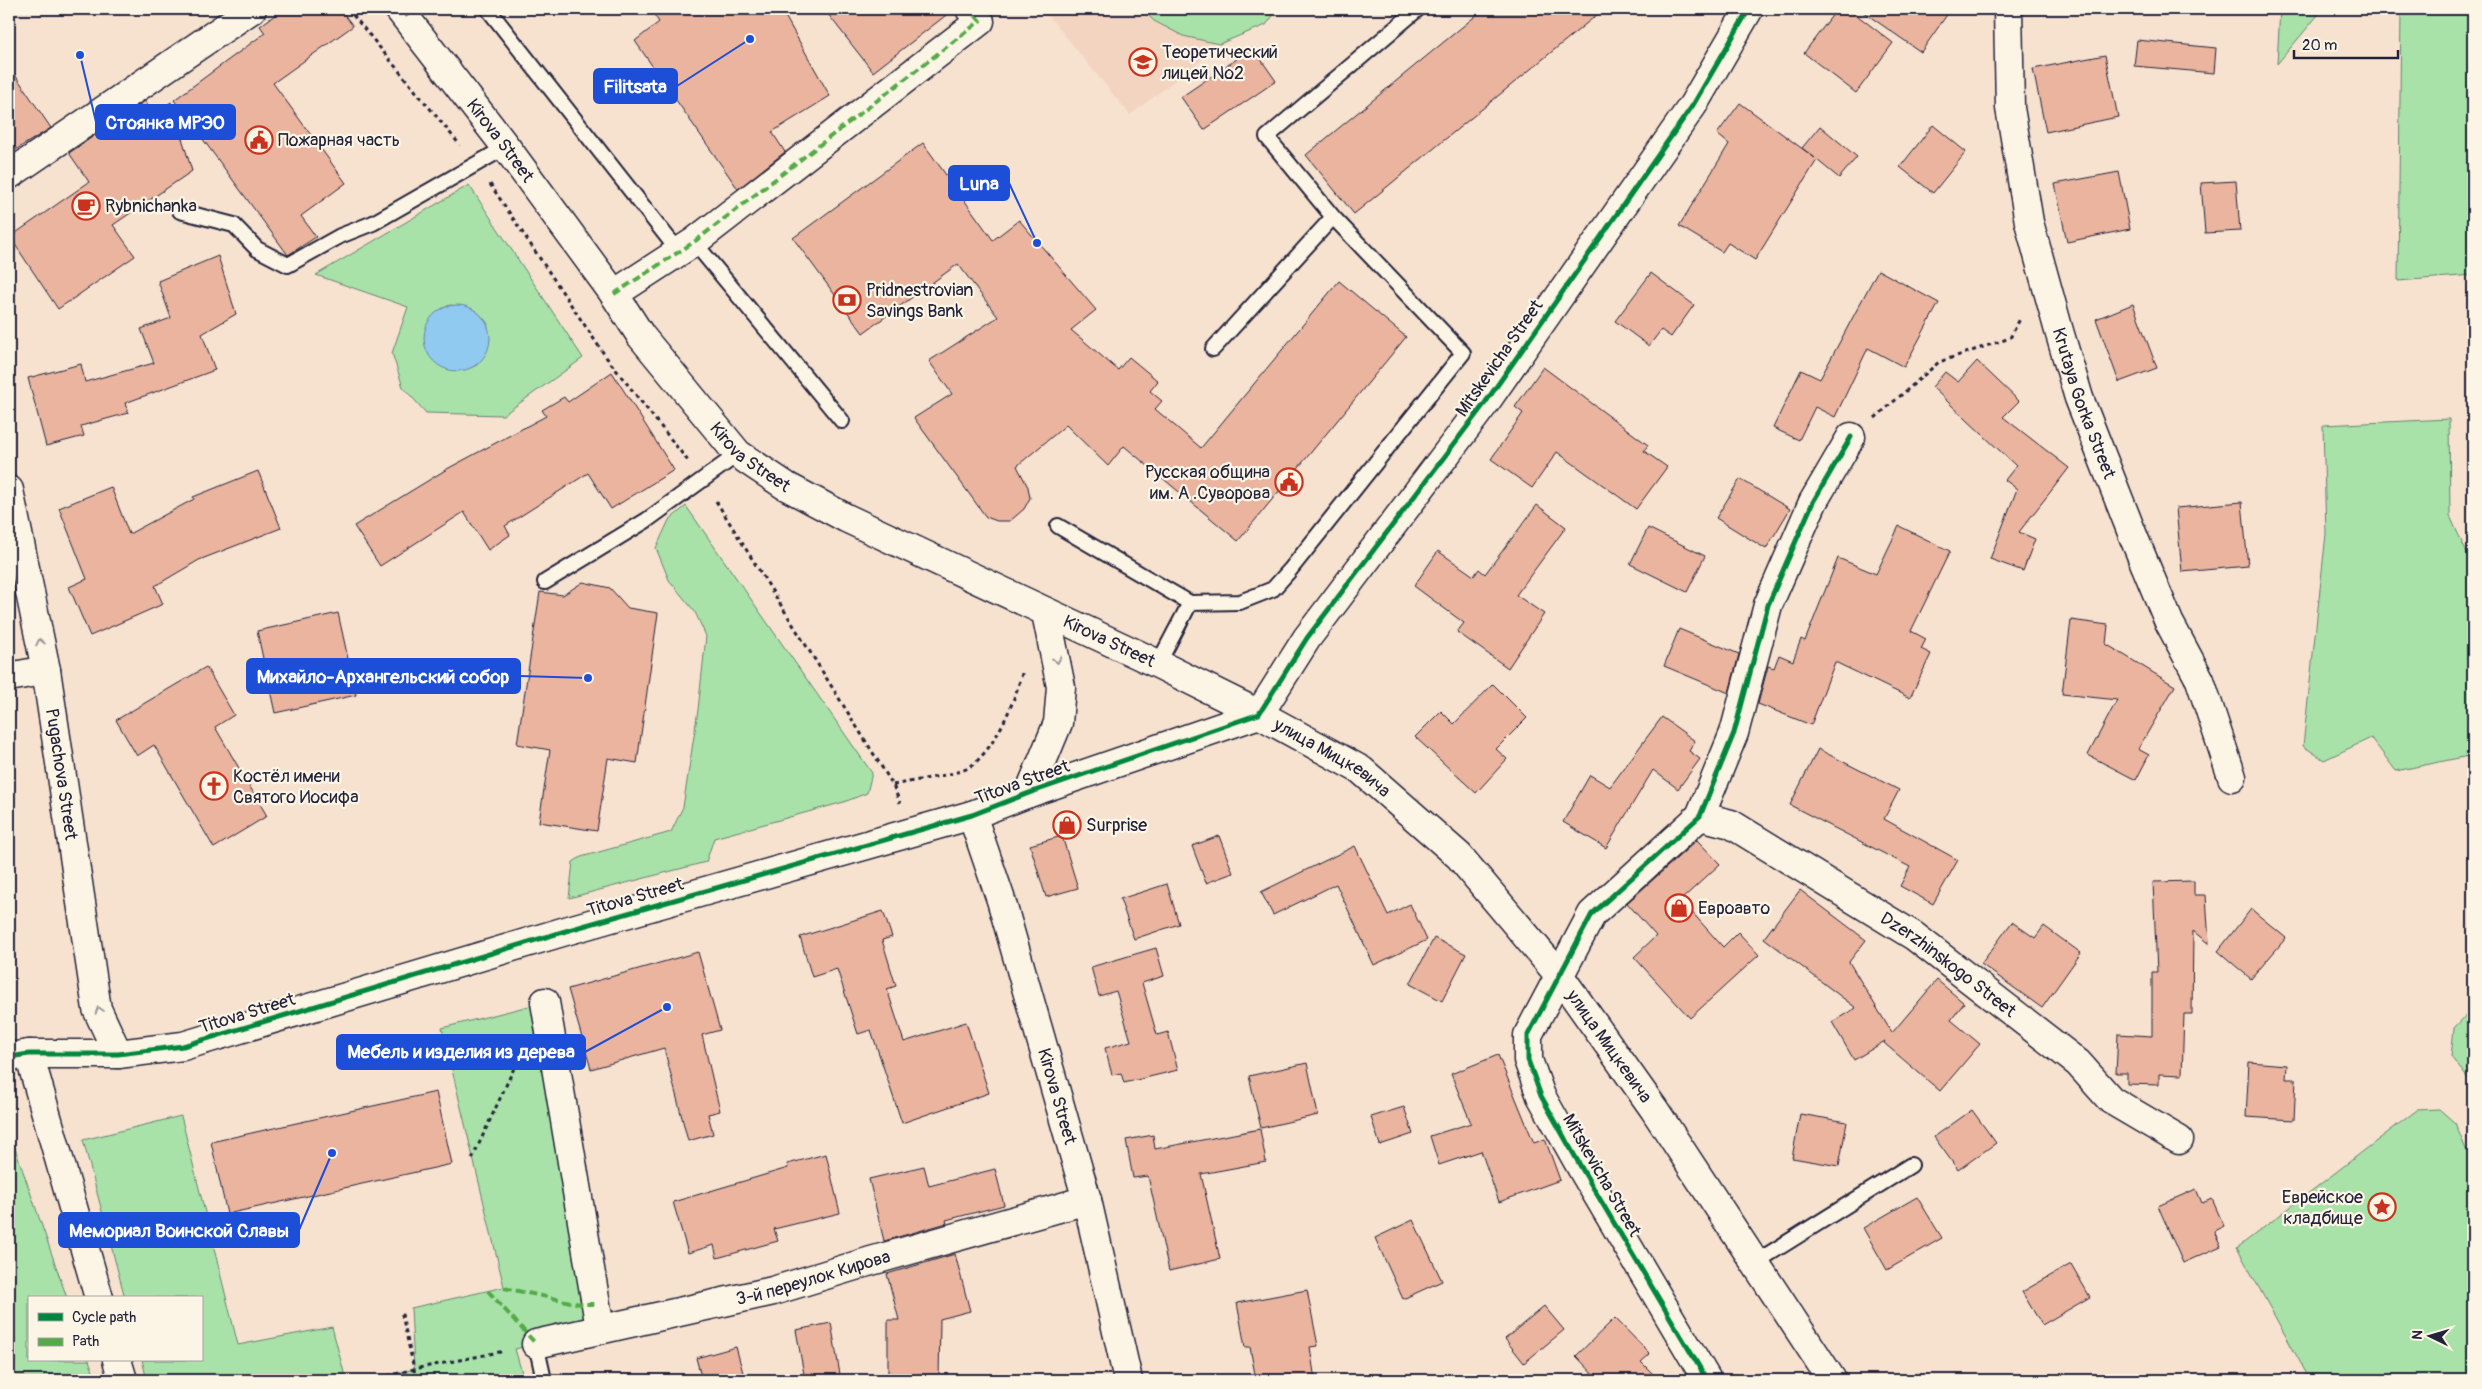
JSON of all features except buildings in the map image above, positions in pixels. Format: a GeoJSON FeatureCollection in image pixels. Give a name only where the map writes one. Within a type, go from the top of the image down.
{"type":"FeatureCollection","features":[{"type":"Feature","properties":{"kind":"street"},"geometry":{"type":"LineString","coordinates":[[9,175],[252,9]]}},
{"type":"Feature","properties":{"kind":"street"},"geometry":{"type":"LineString","coordinates":[[614,294],[687,247],[980,21],[970,9]]}},
{"type":"Feature","properties":{"kind":"street","name":"Mitskevicha Street"},"geometry":{"type":"LineString","coordinates":[[1259,714],[1307,638],[1485,403],[1688,113],[1749,9]]}},
{"type":"Feature","properties":{"kind":"street","name":"Krutaya Gorka Street"},"geometry":{"type":"LineString","coordinates":[[2008,9],[2010,108],[2029,222],[2059,331],[2079,398],[2169,622],[2200,680],[2232,777]]}},
{"type":"Feature","properties":{"kind":"street","name":"Kirova Street"},"geometry":{"type":"LineString","coordinates":[[406,11],[614,294],[641,336],[738,454],[786,486],[846,518],[1158,664],[1259,714]]}},
{"type":"Feature","properties":{"kind":"street"},"geometry":{"type":"LineString","coordinates":[[1559,975],[1592,914],[1700,816],[1734,733],[1768,605],[1813,502],[1851,437]]}},
{"type":"Feature","properties":{"kind":"street","name":"Pugachova Street"},"geometry":{"type":"LineString","coordinates":[[9,490],[46,670],[97,1009],[118,1054]]}},
{"type":"Feature","properties":{"kind":"street"},"geometry":{"type":"LineString","coordinates":[[1029,793],[1058,723],[1061,687],[1046,613]]}},
{"type":"Feature","properties":{"kind":"street"},"geometry":{"type":"LineString","coordinates":[[9,678],[46,670]]}},
{"type":"Feature","properties":{"kind":"street","name":"Titova Street"},"geometry":{"type":"LineString","coordinates":[[19,1056],[118,1054],[183,1046],[570,930],[972,815],[1029,793],[1259,714]]}},
{"type":"Feature","properties":{"kind":"street","name":"улица Мицкевича"},"geometry":{"type":"LineString","coordinates":[[1259,714],[1361,770],[1459,856],[1559,975],[1654,1109],[1832,1380]]}},
{"type":"Feature","properties":{"kind":"street","name":"Kirova Street"},"geometry":{"type":"LineString","coordinates":[[972,815],[1001,900],[1087,1200],[1128,1380]]}},
{"type":"Feature","properties":{"kind":"street","name":"Dzerzhinskogo Street"},"geometry":{"type":"LineString","coordinates":[[1700,816],[1731,824],[1914,936],[2078,1063],[2111,1100],[2179,1140]]}},
{"type":"Feature","properties":{"kind":"street","name":"Mitskevicha Street"},"geometry":{"type":"LineString","coordinates":[[1559,975],[1528,1035],[1528,1060],[1541,1096],[1590,1183],[1707,1380]]}},
{"type":"Feature","properties":{"kind":"street"},"geometry":{"type":"LineString","coordinates":[[545,1002],[600,1328]]}},
{"type":"Feature","properties":{"kind":"street"},"geometry":{"type":"LineString","coordinates":[[19,1056],[98,1296]]}},
{"type":"Feature","properties":{"kind":"street","name":"3-й переулок Кирова"},"geometry":{"type":"LineString","coordinates":[[536,1344],[600,1328],[773,1291],[871,1261],[1087,1200]]}},
{"type":"Feature","properties":{"kind":"street"},"geometry":{"type":"LineString","coordinates":[[118,1362],[123,1380]]}},
{"type":"Feature","properties":{"kind":"lane"},"geometry":{"type":"LineString","coordinates":[[488,9],[687,247],[842,421]]}},
{"type":"Feature","properties":{"kind":"lane"},"geometry":{"type":"LineString","coordinates":[[1058,526],[1190,603],[1240,602],[1272,589],[1290,570],[1463,353],[1333,217],[1267,137],[1418,9]]}},
{"type":"Feature","properties":{"kind":"lane"},"geometry":{"type":"LineString","coordinates":[[180,211],[234,224],[257,249],[288,265],[340,236],[373,224],[506,147]]}},
{"type":"Feature","properties":{"kind":"lane"},"geometry":{"type":"LineString","coordinates":[[1214,349],[1333,217]]}},
{"type":"Feature","properties":{"kind":"lane"},"geometry":{"type":"LineString","coordinates":[[545,582],[647,520],[738,454]]}},
{"type":"Feature","properties":{"kind":"lane"},"geometry":{"type":"LineString","coordinates":[[1158,664],[1190,603]]}},
{"type":"Feature","properties":{"kind":"lane"},"geometry":{"type":"LineString","coordinates":[[1756,1262],[1911,1164]]}},
{"type":"Feature","properties":{"kind":"lane"},"geometry":{"type":"LineString","coordinates":[[536,1344],[544,1380]]}},
{"type":"Feature","properties":{"kind":"path"},"geometry":{"type":"LineString","coordinates":[[348,9],[476,164],[606,357],[703,480],[893,785],[902,810]]}},
{"type":"Feature","properties":{"kind":"path"},"geometry":{"type":"LineString","coordinates":[[1851,437],[1890,407],[1939,362],[2010,338],[2023,310]]}},
{"type":"Feature","properties":{"kind":"path"},"geometry":{"type":"LineString","coordinates":[[893,785],[967,769],[990,745],[1015,701],[1024,668]]}},
{"type":"Feature","properties":{"kind":"path"},"geometry":{"type":"LineString","coordinates":[[472,1159],[524,1046]]}},
{"type":"Feature","properties":{"kind":"path"},"geometry":{"type":"LineString","coordinates":[[401,1310],[416,1380]]}},
{"type":"Feature","properties":{"kind":"path"},"geometry":{"type":"LineString","coordinates":[[372,1380],[414,1369],[536,1344]]}},
{"type":"Feature","properties":{"kind":"shaded area","name":"Теоретический лицей №2"},"geometry":{"type":"Polygon","coordinates":[[[1043,9],[1269,9],[1130,115],[1043,9]]]}},
{"type":"Feature","properties":{"kind":"green space"},"geometry":{"type":"Polygon","coordinates":[[[1142,9],[1278,9],[1266,25],[1219,44],[1183,36],[1154,21],[1142,9]]]}},
{"type":"Feature","properties":{"kind":"green space"},"geometry":{"type":"Polygon","coordinates":[[[2280,9],[2323,9],[2277,64],[2280,9]]]}},
{"type":"Feature","properties":{"kind":"green space"},"geometry":{"type":"Polygon","coordinates":[[[2401,9],[2473,9],[2473,275],[2398,281],[2401,9]]]}},
{"type":"Feature","properties":{"kind":"green space"},"geometry":{"type":"Polygon","coordinates":[[[469,185],[583,358],[503,415],[426,413],[403,387],[392,353],[408,307],[316,275],[469,185]],[[450,305],[435,314],[427,326],[425,338],[428,351],[435,361],[446,368],[460,370],[477,365],[488,324],[476,311],[450,305]]]}},
{"type":"Feature","properties":{"kind":"green space"},"geometry":{"type":"Polygon","coordinates":[[[2449,419],[2450,516],[2473,567],[2473,755],[2396,771],[2371,738],[2324,760],[2303,746],[2326,534],[2323,425],[2449,419]]]}},
{"type":"Feature","properties":{"kind":"green space"},"geometry":{"type":"Polygon","coordinates":[[[686,506],[872,773],[867,793],[844,802],[714,838],[706,862],[569,898],[573,862],[581,857],[671,832],[683,807],[698,710],[706,636],[695,612],[669,580],[656,548],[669,520],[686,506]]]}},
{"type":"Feature","properties":{"kind":"green space"},"geometry":{"type":"Polygon","coordinates":[[[545,1002],[600,1328],[515,1349],[524,1380],[372,1380],[414,1369],[411,1308],[504,1287],[442,1028],[545,1002]]]}},
{"type":"Feature","properties":{"kind":"green space"},"geometry":{"type":"Polygon","coordinates":[[[2472,1009],[2473,1085],[2451,1057],[2454,1028],[2472,1009]]]}},
{"type":"Feature","properties":{"kind":"green space","name":"Еврейское кладбище"},"geometry":{"type":"Polygon","coordinates":[[[2439,1109],[2455,1123],[2473,1166],[2473,1380],[2310,1380],[2237,1248],[2417,1110],[2439,1109]]]}},
{"type":"Feature","properties":{"kind":"green space"},"geometry":{"type":"Polygon","coordinates":[[[181,1116],[238,1345],[332,1327],[346,1380],[147,1380],[142,1362],[202,1362],[202,1296],[124,1296],[83,1140],[181,1116]]]}},
{"type":"Feature","properties":{"kind":"green space"},"geometry":{"type":"Polygon","coordinates":[[[9,1131],[66,1296],[28,1296],[28,1362],[90,1362],[96,1380],[9,1380],[9,1131]]]}},
{"type":"Feature","properties":{"kind":"water"},"geometry":{"type":"Polygon","coordinates":[[[451,305],[463,305],[475,310],[485,320],[490,332],[488,351],[475,366],[463,371],[451,371],[439,366],[429,356],[424,344],[424,332],[429,320],[439,310],[451,305]]]}},
{"type":"Feature","properties":{"kind":"marked path"},"geometry":{"type":"LineString","coordinates":[[405,16],[415,9]]}},
{"type":"Feature","properties":{"kind":"marked path"},"geometry":{"type":"LineString","coordinates":[[614,294],[694,242],[980,21],[970,9]]}},
{"type":"Feature","properties":{"kind":"marked path"},"geometry":{"type":"LineString","coordinates":[[504,1288],[580,1304],[596,1304]]}},
{"type":"Feature","properties":{"kind":"marked path"},"geometry":{"type":"LineString","coordinates":[[488,1291],[536,1344]]}},
{"type":"Feature","properties":{"kind":"cycle path"},"geometry":{"type":"LineString","coordinates":[[9,1057],[29,1054],[118,1054],[183,1046],[569,930],[972,815],[1029,793],[1259,714],[1307,638],[1485,403],[1693,105],[1749,9]]}},
{"type":"Feature","properties":{"kind":"cycle path"},"geometry":{"type":"LineString","coordinates":[[1707,1380],[1541,1096],[1528,1060],[1528,1035],[1592,914],[1700,816],[1734,733],[1768,605],[1813,502],[1851,437]]}},
{"type":"Feature","properties":{"kind":"place","name":"Filitsata"},"geometry":{"type":"Point","coordinates":[750,39]}},
{"type":"Feature","properties":{"kind":"place","name":"Стоянка МРЭО"},"geometry":{"type":"Point","coordinates":[80,55]}},
{"type":"Feature","properties":{"kind":"place","name":"Теоретический лицей №2"},"geometry":{"type":"Point","coordinates":[1143,62]}},
{"type":"Feature","properties":{"kind":"place","name":"Пожарная часть"},"geometry":{"type":"Point","coordinates":[259,140]}},
{"type":"Feature","properties":{"kind":"place","name":"Rybnichanka"},"geometry":{"type":"Point","coordinates":[86,206]}},
{"type":"Feature","properties":{"kind":"place","name":"Luna"},"geometry":{"type":"Point","coordinates":[1037,243]}},
{"type":"Feature","properties":{"kind":"place","name":"Pridnestrovian Savings Bank"},"geometry":{"type":"Point","coordinates":[847,300]}},
{"type":"Feature","properties":{"kind":"place","name":"Русская община им. А .Суворова"},"geometry":{"type":"Point","coordinates":[1289,482]}},
{"type":"Feature","properties":{"kind":"place","name":"Михайло-Архангельский собор"},"geometry":{"type":"Point","coordinates":[588,678]}},
{"type":"Feature","properties":{"kind":"place","name":"Костёл имени Святого Иосифа"},"geometry":{"type":"Point","coordinates":[214,786]}},
{"type":"Feature","properties":{"kind":"place","name":"Surprise"},"geometry":{"type":"Point","coordinates":[1067,825]}},
{"type":"Feature","properties":{"kind":"place","name":"Евроавто"},"geometry":{"type":"Point","coordinates":[1679,908]}},
{"type":"Feature","properties":{"kind":"place","name":"Мебель и изделия из дерева"},"geometry":{"type":"Point","coordinates":[667,1007]}},
{"type":"Feature","properties":{"kind":"place","name":"Мемориал Воинской Славы"},"geometry":{"type":"Point","coordinates":[332,1153]}},
{"type":"Feature","properties":{"kind":"place","name":"Еврейское кладбище"},"geometry":{"type":"Point","coordinates":[2382,1207]}}]}
